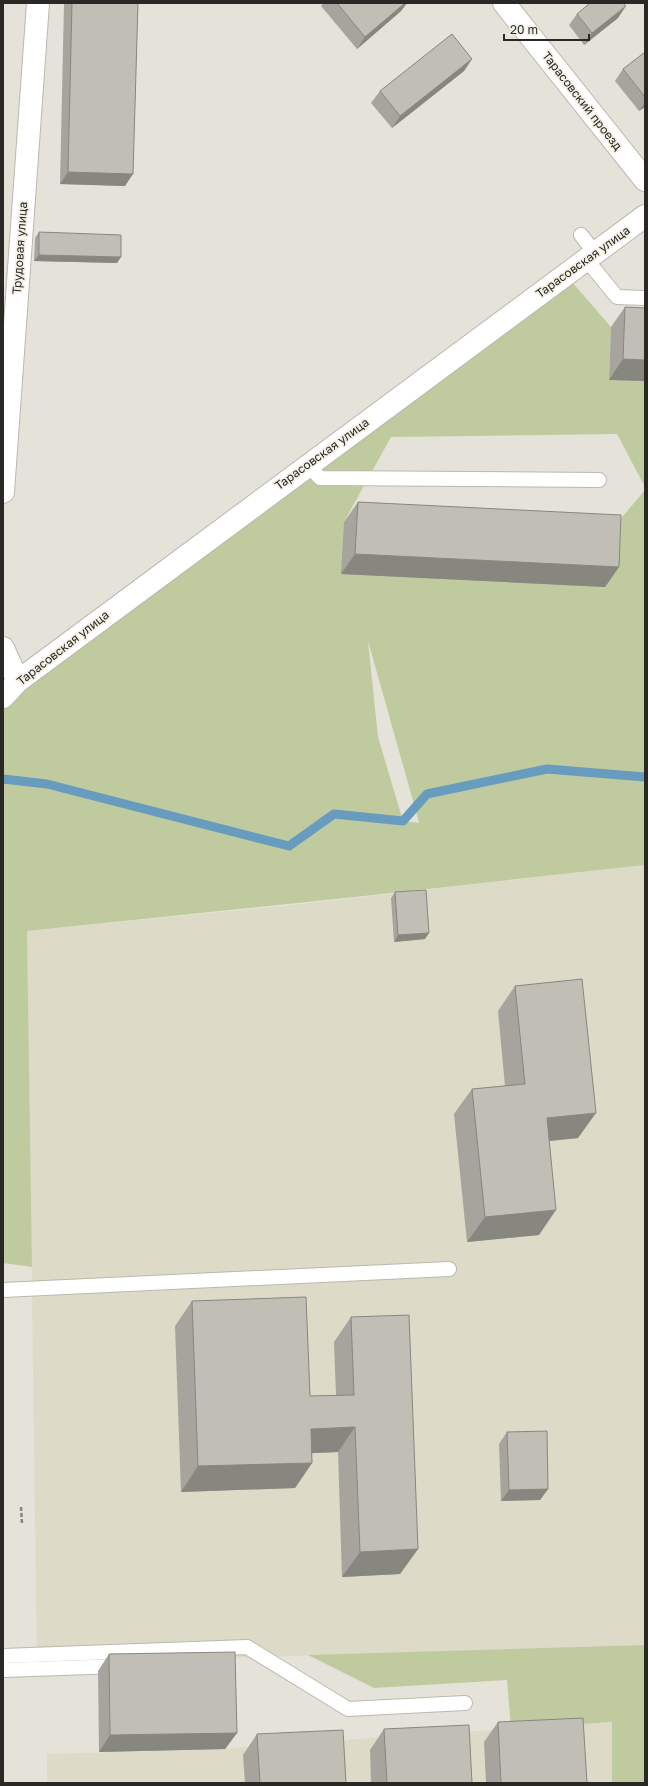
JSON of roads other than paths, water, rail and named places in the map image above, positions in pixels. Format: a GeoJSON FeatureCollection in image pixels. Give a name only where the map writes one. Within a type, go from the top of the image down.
{"type":"FeatureCollection","features":[{"type":"Feature","properties":{"kind":"main road","name":"Трудовая улица"},"geometry":{"type":"LineString","coordinates":[[3,492],[38,3]]}},
{"type":"Feature","properties":{"kind":"main road","name":"Тарасовский проезд"},"geometry":{"type":"LineString","coordinates":[[504,3],[645,180]]}},
{"type":"Feature","properties":{"kind":"main road","name":"Тарасовская улица"},"geometry":{"type":"LineString","coordinates":[[3,697],[18,681],[645,216]]}},
{"type":"Feature","properties":{"kind":"main road"},"geometry":{"type":"LineString","coordinates":[[3,648],[18,681]]}},
{"type":"Feature","properties":{"kind":"lane"},"geometry":{"type":"LineString","coordinates":[[581,235],[591,256],[617,296],[645,298]]}},
{"type":"Feature","properties":{"kind":"lane"},"geometry":{"type":"LineString","coordinates":[[308,465],[320,478],[599,480]]}},
{"type":"Feature","properties":{"kind":"lane"},"geometry":{"type":"LineString","coordinates":[[3,1290],[449,1269]]}},
{"type":"Feature","properties":{"kind":"lane"},"geometry":{"type":"LineString","coordinates":[[3,1656],[247,1647],[348,1709],[465,1703]]}},
{"type":"Feature","properties":{"kind":"lane"},"geometry":{"type":"LineString","coordinates":[[3,1670],[130,1666]]}},
{"type":"Feature","properties":{"kind":"waterway"},"geometry":{"type":"LineString","coordinates":[[3,779],[47,784],[289,846],[334,814],[403,821],[427,794],[547,769],[645,777]]}}]}
